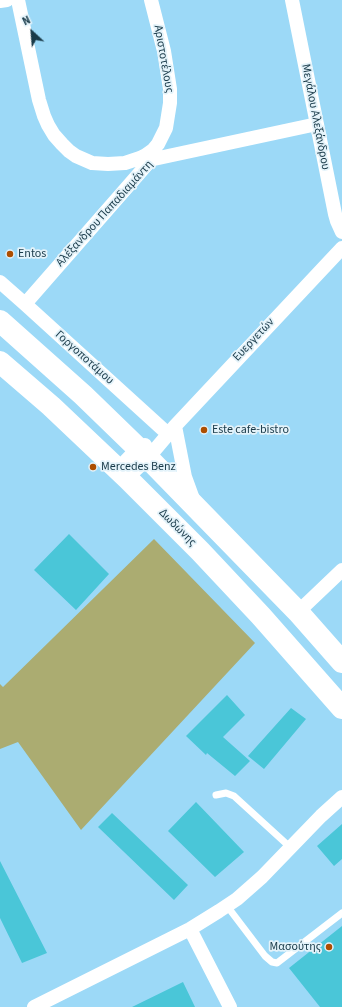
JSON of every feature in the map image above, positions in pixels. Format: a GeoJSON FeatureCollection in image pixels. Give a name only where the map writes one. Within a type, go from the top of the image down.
{"type":"FeatureCollection","features":[{"type":"Feature","properties":{"kind":"main road"},"geometry":{"type":"LineString","coordinates":[[0,321],[83,395],[143,453],[298,612],[342,662]]}},
{"type":"Feature","properties":{"kind":"main road","name":"Δωδώνης"},"geometry":{"type":"LineString","coordinates":[[0,362],[51,406],[123,473],[200,551],[266,622],[342,708]]}},
{"type":"Feature","properties":{"kind":"street"},"geometry":{"type":"LineString","coordinates":[[0,1],[7,0]]}},
{"type":"Feature","properties":{"kind":"street","name":"Αριστοτέλους"},"geometry":{"type":"LineString","coordinates":[[18,0],[40,104],[46,120],[51,130],[69,151],[87,161],[99,164],[125,163],[140,158],[148,158],[158,144],[168,121],[170,103],[168,72],[151,0]]}},
{"type":"Feature","properties":{"kind":"street","name":"Μεγάλου Αλεξάνδρου"},"geometry":{"type":"LineString","coordinates":[[292,0],[335,214],[342,232]]}},
{"type":"Feature","properties":{"kind":"street","name":"Αλέξανδρου Παπαδιαμάντη"},"geometry":{"type":"LineString","coordinates":[[26,304],[148,158],[154,159],[317,124]]}},
{"type":"Feature","properties":{"kind":"street","name":"Ευεργετών"},"geometry":{"type":"LineString","coordinates":[[123,473],[143,453],[171,430],[342,248]]}},
{"type":"Feature","properties":{"kind":"street","name":"Γοργοποτάμου"},"geometry":{"type":"LineString","coordinates":[[0,282],[171,430]]}},
{"type":"Feature","properties":{"kind":"street"},"geometry":{"type":"LineString","coordinates":[[171,430],[195,505]]}},
{"type":"Feature","properties":{"kind":"street"},"geometry":{"type":"LineString","coordinates":[[298,612],[342,570]]}},
{"type":"Feature","properties":{"kind":"street"},"geometry":{"type":"LineString","coordinates":[[34,1007],[208,919],[227,906],[262,877],[321,816],[342,797]]}},
{"type":"Feature","properties":{"kind":"street"},"geometry":{"type":"LineString","coordinates":[[190,929],[230,1007]]}},
{"type":"Feature","properties":{"kind":"lane"},"geometry":{"type":"LineString","coordinates":[[216,795],[226,793],[234,796],[291,848]]}},
{"type":"Feature","properties":{"kind":"lane"},"geometry":{"type":"LineString","coordinates":[[227,906],[265,956],[272,962],[277,963],[342,913]]}},
{"type":"Feature","properties":{"kind":"green space"},"geometry":{"type":"Polygon","coordinates":[[[154,539],[255,643],[81,830],[18,742],[0,749],[0,684],[3,687],[154,539]]]}},
{"type":"Feature","properties":{"kind":"building"},"geometry":{"type":"Polygon","coordinates":[[[69,534],[109,574],[76,610],[34,570],[69,534]]]}},
{"type":"Feature","properties":{"kind":"building"},"geometry":{"type":"Polygon","coordinates":[[[227,695],[245,715],[223,737],[250,761],[235,776],[207,753],[206,755],[186,736],[227,695]]]}},
{"type":"Feature","properties":{"kind":"building"},"geometry":{"type":"Polygon","coordinates":[[[291,708],[306,719],[264,769],[248,756],[291,708]]]}},
{"type":"Feature","properties":{"kind":"building"},"geometry":{"type":"Polygon","coordinates":[[[196,802],[244,852],[215,877],[168,831],[196,802]]]}},
{"type":"Feature","properties":{"kind":"building"},"geometry":{"type":"Polygon","coordinates":[[[112,813],[188,885],[174,900],[98,827],[112,813]]]}},
{"type":"Feature","properties":{"kind":"building"},"geometry":{"type":"Polygon","coordinates":[[[342,824],[342,859],[334,866],[317,846],[342,824]]]}},
{"type":"Feature","properties":{"kind":"building"},"geometry":{"type":"Polygon","coordinates":[[[0,861],[47,953],[22,963],[0,918],[0,861]]]}},
{"type":"Feature","properties":{"kind":"building","name":"Μασούτης"},"geometry":{"type":"Polygon","coordinates":[[[342,926],[342,1007],[320,1007],[289,968],[342,926]]]}},
{"type":"Feature","properties":{"kind":"building"},"geometry":{"type":"Polygon","coordinates":[[[183,982],[195,1007],[132,1007],[183,982]]]}},
{"type":"Feature","properties":{"kind":"place","name":"Entos"},"geometry":{"type":"Point","coordinates":[10,254]}},
{"type":"Feature","properties":{"kind":"place","name":"Este cafe-bistro"},"geometry":{"type":"Point","coordinates":[204,430]}},
{"type":"Feature","properties":{"kind":"place","name":"Mercedes Benz"},"geometry":{"type":"Point","coordinates":[93,467]}},
{"type":"Feature","properties":{"kind":"place","name":"Μασούτης"},"geometry":{"type":"Point","coordinates":[329,947]}}]}
